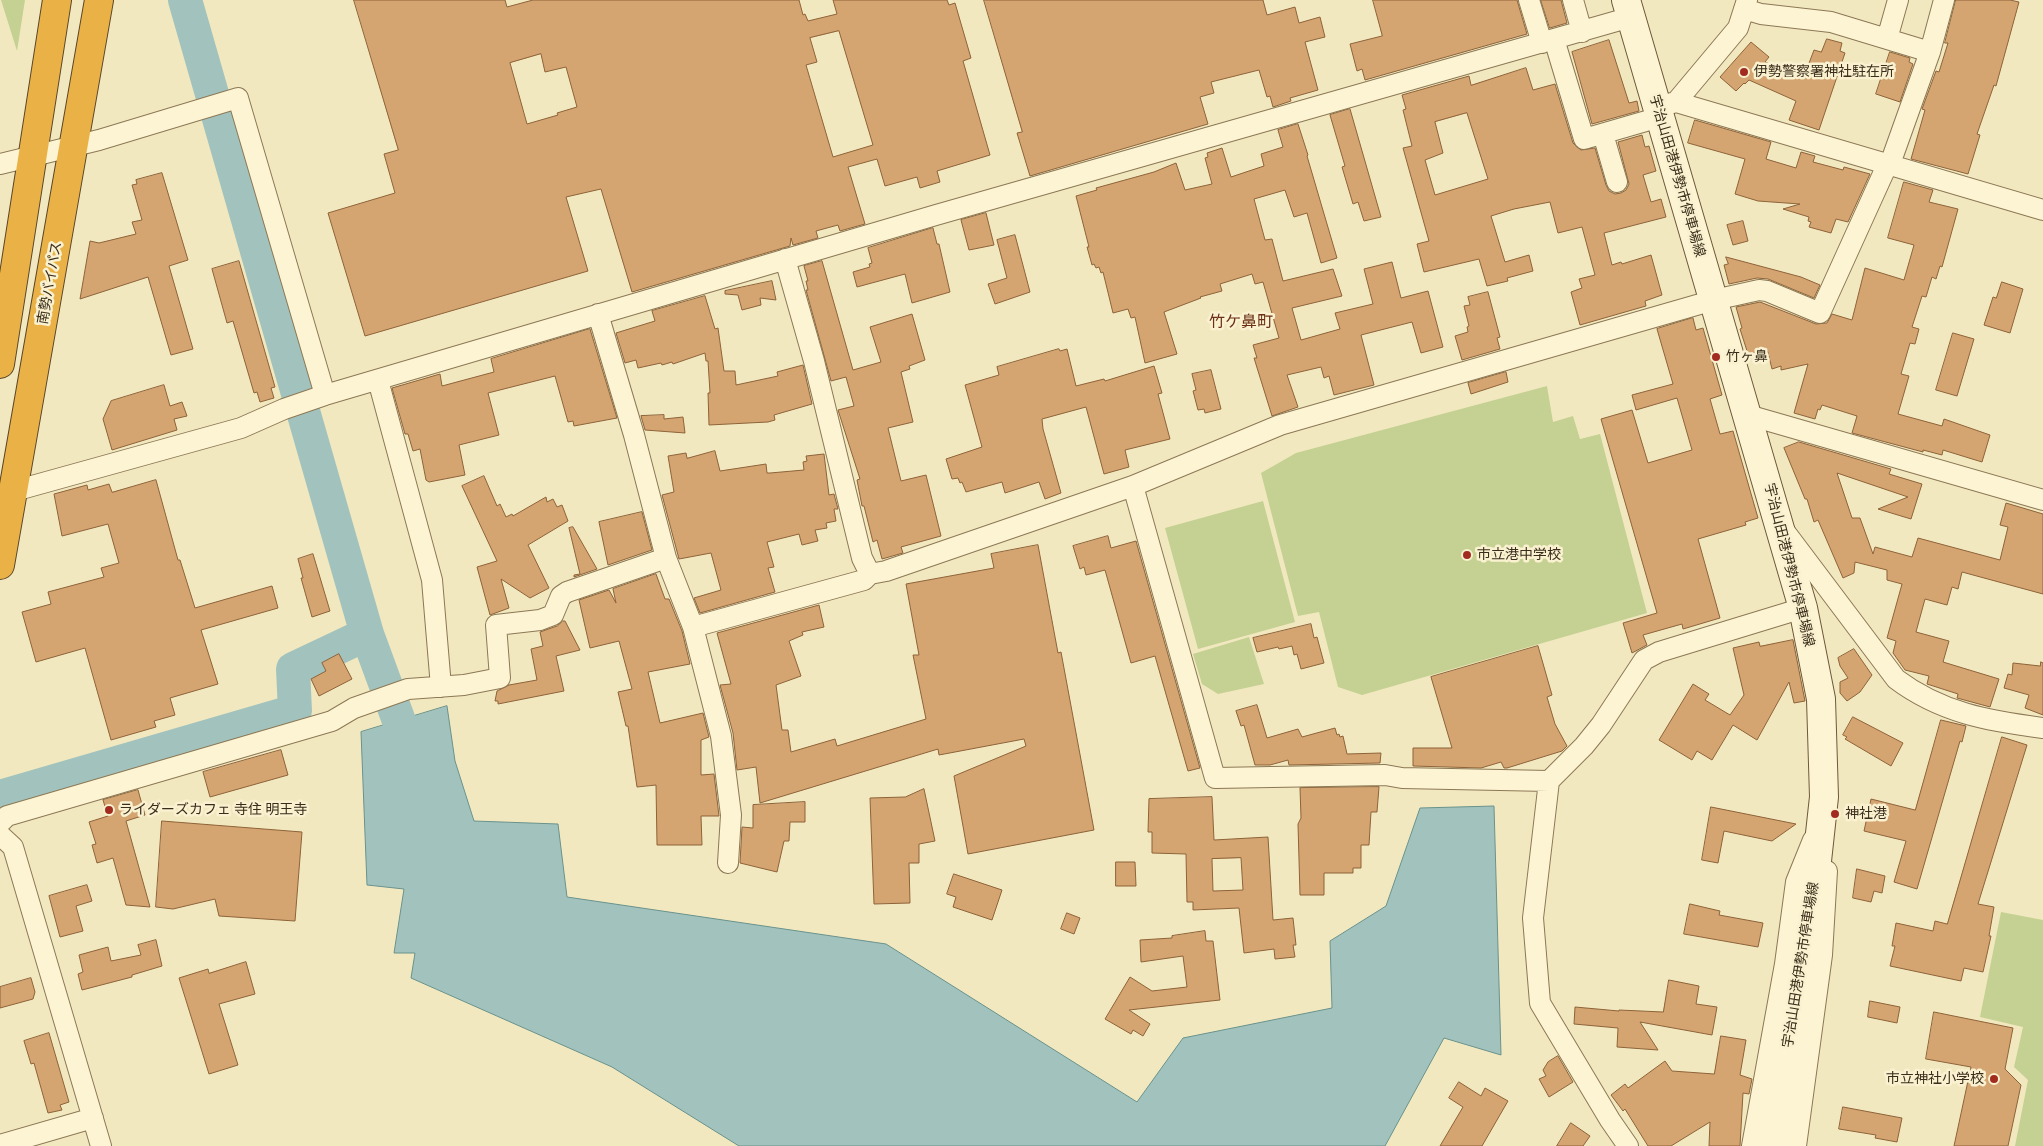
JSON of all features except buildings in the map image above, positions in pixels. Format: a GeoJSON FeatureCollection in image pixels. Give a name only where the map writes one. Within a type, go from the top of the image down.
{"type":"FeatureCollection","features":[{"type":"Feature","properties":{"kind":"highway"},"geometry":{"type":"LineString","coordinates":[[0,364],[57,0]]}},
{"type":"Feature","properties":{"kind":"highway","name":"南勢バイパス"},"geometry":{"type":"LineString","coordinates":[[0,566],[99,0]]}},
{"type":"Feature","properties":{"kind":"main road","name":"宇治山田港伊勢市停車場線"},"geometry":{"type":"LineString","coordinates":[[1629,9],[1664,109],[1714,300],[1780,524],[1803,608],[1821,699],[1823,807],[1816,870],[1773,1146]]}},
{"type":"Feature","properties":{"kind":"street"},"geometry":{"type":"LineString","coordinates":[[1529,0],[1548,41],[1584,139],[1603,134],[1664,109],[1738,28],[1745,5],[1761,14],[1831,22],[1930,52]]}},
{"type":"Feature","properties":{"kind":"street"},"geometry":{"type":"LineString","coordinates":[[1573,0],[1582,32]]}},
{"type":"Feature","properties":{"kind":"street"},"geometry":{"type":"LineString","coordinates":[[1887,39],[1898,0]]}},
{"type":"Feature","properties":{"kind":"street"},"geometry":{"type":"LineString","coordinates":[[693,627],[864,580],[870,574],[886,571],[1133,486],[1280,425],[1714,300],[1759,290],[1767,291],[1820,313],[1889,163],[1930,52],[1944,0]]}},
{"type":"Feature","properties":{"kind":"street"},"geometry":{"type":"LineString","coordinates":[[14,491],[241,428],[284,409],[325,395],[785,259],[1582,32],[1629,9]]}},
{"type":"Feature","properties":{"kind":"street"},"geometry":{"type":"LineString","coordinates":[[0,164],[33,154],[99,140],[238,98],[325,395]]}},
{"type":"Feature","properties":{"kind":"street"},"geometry":{"type":"LineString","coordinates":[[1664,109],[1889,163],[2043,210]]}},
{"type":"Feature","properties":{"kind":"street"},"geometry":{"type":"LineString","coordinates":[[1603,134],[1617,182]]}},
{"type":"Feature","properties":{"kind":"street"},"geometry":{"type":"LineString","coordinates":[[785,259],[814,361],[862,558],[870,574]]}},
{"type":"Feature","properties":{"kind":"street"},"geometry":{"type":"LineString","coordinates":[[598,314],[634,436],[666,558],[693,627],[721,736],[731,815],[728,864]]}},
{"type":"Feature","properties":{"kind":"street"},"geometry":{"type":"LineString","coordinates":[[378,380],[432,580],[441,687]]}},
{"type":"Feature","properties":{"kind":"street"},"geometry":{"type":"LineString","coordinates":[[1748,415],[2043,500]]}},
{"type":"Feature","properties":{"kind":"street"},"geometry":{"type":"LineString","coordinates":[[1133,486],[1215,778],[1384,775],[1402,778],[1549,781]]}},
{"type":"Feature","properties":{"kind":"street"},"geometry":{"type":"LineString","coordinates":[[1780,524],[1896,679],[1939,705],[1993,721],[2043,728]]}},
{"type":"Feature","properties":{"kind":"street"},"geometry":{"type":"LineString","coordinates":[[0,824],[7,816],[332,721],[354,708],[408,689],[464,686],[500,678],[496,625],[540,620],[553,615],[561,596],[567,592],[666,558]]}},
{"type":"Feature","properties":{"kind":"street"},"geometry":{"type":"LineString","coordinates":[[1628,1146],[1610,1120],[1540,1003],[1534,918],[1549,781],[1584,746],[1601,725],[1644,660],[1659,652],[1803,608]]}},
{"type":"Feature","properties":{"kind":"street"},"geometry":{"type":"LineString","coordinates":[[1752,1146],[1785,964],[1796,882],[1823,807]]}},
{"type":"Feature","properties":{"kind":"street"},"geometry":{"type":"LineString","coordinates":[[1796,1146],[1822,955],[1827,873],[1823,807]]}},
{"type":"Feature","properties":{"kind":"street"},"geometry":{"type":"LineString","coordinates":[[0,835],[13,847],[101,1146]]}},
{"type":"Feature","properties":{"kind":"street"},"geometry":{"type":"LineString","coordinates":[[0,1145],[93,1118]]}},
{"type":"Feature","properties":{"kind":"green space"},"geometry":{"type":"Polygon","coordinates":[[[1,0],[25,0],[17,51],[1,0]]]}},
{"type":"Feature","properties":{"kind":"green space"},"geometry":{"type":"Polygon","coordinates":[[[1547,386],[1553,422],[1573,416],[1580,439],[1600,434],[1647,613],[1362,695],[1338,687],[1319,612],[1298,616],[1261,473],[1296,453],[1547,386]]]}},
{"type":"Feature","properties":{"kind":"green space"},"geometry":{"type":"Polygon","coordinates":[[[1263,501],[1295,622],[1198,649],[1165,528],[1263,501]]]}},
{"type":"Feature","properties":{"kind":"green space"},"geometry":{"type":"Polygon","coordinates":[[[1249,637],[1264,684],[1218,694],[1202,684],[1193,654],[1249,637]]]}},
{"type":"Feature","properties":{"kind":"green space"},"geometry":{"type":"Polygon","coordinates":[[[2001,912],[2043,920],[2043,1146],[2015,1146],[2028,1080],[2014,1067],[2023,1027],[1980,1017],[2001,912]]]}},
{"type":"Feature","properties":{"kind":"water"},"geometry":{"type":"Polygon","coordinates":[[[447,706],[455,761],[474,821],[558,824],[567,897],[886,944],[1137,1102],[1183,1038],[1332,1008],[1330,941],[1386,906],[1420,808],[1494,806],[1501,1055],[1444,1038],[1385,1146],[739,1146],[612,1067],[411,978],[415,953],[394,953],[404,889],[367,885],[361,732],[447,706]]]}},
{"type":"Feature","properties":{"kind":"waterway"},"geometry":{"type":"LineString","coordinates":[[185,0],[367,634]]}},
{"type":"Feature","properties":{"kind":"waterway"},"geometry":{"type":"LineString","coordinates":[[0,797],[295,711],[293,669],[367,634],[399,721]]}},
{"type":"Feature","properties":{"kind":"place","name":"伊勢警察署神社駐在所"},"geometry":{"type":"Point","coordinates":[1744,72]}},
{"type":"Feature","properties":{"kind":"place","name":"竹ヶ鼻"},"geometry":{"type":"Point","coordinates":[1716,357]}},
{"type":"Feature","properties":{"kind":"place","name":"市立港中学校"},"geometry":{"type":"Point","coordinates":[1467,555]}},
{"type":"Feature","properties":{"kind":"place","name":"ライダーズカフェ 寺住 明王寺"},"geometry":{"type":"Point","coordinates":[109,810]}},
{"type":"Feature","properties":{"kind":"place","name":"神社港"},"geometry":{"type":"Point","coordinates":[1835,814]}},
{"type":"Feature","properties":{"kind":"place","name":"市立神社小学校"},"geometry":{"type":"Point","coordinates":[1994,1079]}},
{"type":"Feature","properties":{"kind":"district","name":"竹ケ鼻町"},"geometry":{"type":"Point","coordinates":[1241,322]}}]}
